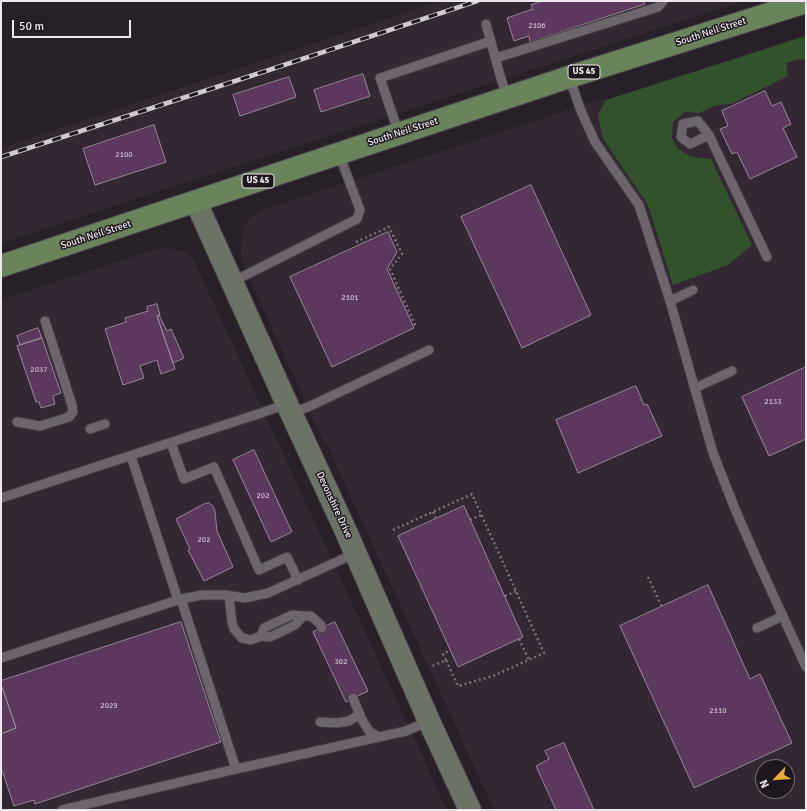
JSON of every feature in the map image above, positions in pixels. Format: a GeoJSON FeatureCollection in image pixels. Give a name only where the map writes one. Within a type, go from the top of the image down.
{"type":"FeatureCollection","features":[{"type":"Feature","properties":{"kind":"main road","name":"South Neil Street"},"geometry":{"type":"LineString","coordinates":[[3,263],[196,202],[569,77],[800,2]]}},
{"type":"Feature","properties":{"kind":"street","name":"Devonshire Drive"},"geometry":{"type":"LineString","coordinates":[[196,202],[356,553],[429,721],[470,810]]}},
{"type":"Feature","properties":{"kind":"lane"},"geometry":{"type":"LineString","coordinates":[[496,58],[658,7],[663,1]]}},
{"type":"Feature","properties":{"kind":"lane"},"geometry":{"type":"LineString","coordinates":[[486,24],[507,98]]}},
{"type":"Feature","properties":{"kind":"lane"},"geometry":{"type":"LineString","coordinates":[[399,134],[380,78],[491,41]]}},
{"type":"Feature","properties":{"kind":"lane"},"geometry":{"type":"LineString","coordinates":[[569,77],[581,111],[595,142],[639,205],[670,301],[713,453],[732,503],[806,667]]}},
{"type":"Feature","properties":{"kind":"lane"},"geometry":{"type":"LineString","coordinates":[[709,135],[767,257]]}},
{"type":"Feature","properties":{"kind":"lane"},"geometry":{"type":"LineString","coordinates":[[232,282],[357,219],[360,210],[339,154]]}},
{"type":"Feature","properties":{"kind":"lane"},"geometry":{"type":"LineString","coordinates":[[670,301],[693,290]]}},
{"type":"Feature","properties":{"kind":"lane"},"geometry":{"type":"LineString","coordinates":[[18,422],[40,426],[69,417],[73,412],[45,321]]}},
{"type":"Feature","properties":{"kind":"lane"},"geometry":{"type":"LineString","coordinates":[[1,498],[261,413],[289,408],[308,407],[429,350]]}},
{"type":"Feature","properties":{"kind":"lane"},"geometry":{"type":"LineString","coordinates":[[695,388],[732,372]]}},
{"type":"Feature","properties":{"kind":"lane"},"geometry":{"type":"LineString","coordinates":[[90,429],[105,424]]}},
{"type":"Feature","properties":{"kind":"lane"},"geometry":{"type":"LineString","coordinates":[[171,443],[184,479],[214,467],[259,570],[287,557],[298,580]]}},
{"type":"Feature","properties":{"kind":"lane"},"geometry":{"type":"LineString","coordinates":[[131,456],[236,769]]}},
{"type":"Feature","properties":{"kind":"lane"},"geometry":{"type":"LineString","coordinates":[[1,658],[179,599],[202,595],[245,598],[268,593],[356,553]]}},
{"type":"Feature","properties":{"kind":"lane"},"geometry":{"type":"LineString","coordinates":[[229,596],[234,629],[242,638],[251,640],[260,636],[270,637],[295,625],[303,616],[312,616],[322,628]]}},
{"type":"Feature","properties":{"kind":"lane"},"geometry":{"type":"LineString","coordinates":[[757,628],[782,616]]}},
{"type":"Feature","properties":{"kind":"lane"},"geometry":{"type":"LineString","coordinates":[[354,698],[369,731],[379,737]]}},
{"type":"Feature","properties":{"kind":"lane"},"geometry":{"type":"LineString","coordinates":[[320,722],[337,723],[349,721],[360,714]]}},
{"type":"Feature","properties":{"kind":"lane"},"geometry":{"type":"LineString","coordinates":[[62,810],[406,731],[429,721]]}},
{"type":"Feature","properties":{"kind":"path"},"geometry":{"type":"LineString","coordinates":[[356,242],[389,227],[402,254],[390,269],[416,327]]}},
{"type":"Feature","properties":{"kind":"path"},"geometry":{"type":"LineString","coordinates":[[393,530],[472,494],[544,653],[493,676],[458,686],[443,654],[450,650]]}},
{"type":"Feature","properties":{"kind":"path"},"geometry":{"type":"LineString","coordinates":[[433,512],[436,519]]}},
{"type":"Feature","properties":{"kind":"path"},"geometry":{"type":"LineString","coordinates":[[470,520],[481,515]]}},
{"type":"Feature","properties":{"kind":"path"},"geometry":{"type":"LineString","coordinates":[[648,577],[662,607]]}},
{"type":"Feature","properties":{"kind":"path"},"geometry":{"type":"LineString","coordinates":[[505,596],[516,591]]}},
{"type":"Feature","properties":{"kind":"path"},"geometry":{"type":"LineString","coordinates":[[519,639],[529,660]]}},
{"type":"Feature","properties":{"kind":"path"},"geometry":{"type":"LineString","coordinates":[[430,667],[446,660]]}},
{"type":"Feature","properties":{"kind":"shaded area"},"geometry":{"type":"Polygon","coordinates":[[[439,1],[743,1],[1,243],[1,148],[439,1]]]}},
{"type":"Feature","properties":{"kind":"shaded area"},"geometry":{"type":"Polygon","coordinates":[[[806,35],[806,810],[494,810],[329,449],[323,441],[242,261],[241,243],[244,225],[259,211],[553,115],[579,105],[603,99],[606,100],[806,35]]]}},
{"type":"Feature","properties":{"kind":"shaded area"},"geometry":{"type":"Polygon","coordinates":[[[167,248],[180,250],[192,256],[447,810],[1,810],[1,300],[156,249],[167,248]]]}},
{"type":"Feature","properties":{"kind":"green space"},"geometry":{"type":"Polygon","coordinates":[[[806,36],[806,59],[786,63],[788,76],[731,104],[716,105],[699,113],[685,112],[673,122],[672,138],[678,149],[692,157],[711,159],[752,245],[728,265],[673,285],[650,211],[645,200],[603,139],[598,115],[606,100],[806,36]]]}},
{"type":"Feature","properties":{"kind":"building"},"geometry":{"type":"Polygon","coordinates":[[[544,1],[644,1],[645,4],[530,42],[529,36],[514,41],[507,18],[533,9],[531,5],[544,1]]]}},
{"type":"Feature","properties":{"kind":"building"},"geometry":{"type":"Polygon","coordinates":[[[363,74],[370,96],[321,112],[314,90],[363,74]]]}},
{"type":"Feature","properties":{"kind":"building"},"geometry":{"type":"Polygon","coordinates":[[[289,77],[296,97],[240,116],[233,95],[289,77]]]}},
{"type":"Feature","properties":{"kind":"building"},"geometry":{"type":"Polygon","coordinates":[[[765,91],[772,106],[781,102],[791,124],[783,128],[797,157],[750,179],[737,152],[732,154],[720,129],[728,126],[722,111],[765,91]]]}},
{"type":"Feature","properties":{"kind":"building"},"geometry":{"type":"Polygon","coordinates":[[[154,125],[166,162],[95,185],[83,149],[154,125]]]}},
{"type":"Feature","properties":{"kind":"building"},"geometry":{"type":"Polygon","coordinates":[[[531,185],[591,315],[522,348],[461,217],[531,185]]]}},
{"type":"Feature","properties":{"kind":"building"},"geometry":{"type":"Polygon","coordinates":[[[388,232],[397,252],[387,269],[414,328],[332,367],[290,277],[388,232]]]}},
{"type":"Feature","properties":{"kind":"building"},"geometry":{"type":"Polygon","coordinates":[[[157,304],[160,315],[157,316],[175,369],[161,374],[157,360],[140,366],[144,378],[123,385],[105,329],[126,322],[125,318],[148,311],[147,307],[157,304]]]}},
{"type":"Feature","properties":{"kind":"building"},"geometry":{"type":"Polygon","coordinates":[[[159,315],[167,331],[171,329],[184,358],[173,363],[157,316],[159,315]]]}},
{"type":"Feature","properties":{"kind":"building"},"geometry":{"type":"Polygon","coordinates":[[[38,328],[42,338],[20,345],[17,336],[38,328]]]}},
{"type":"Feature","properties":{"kind":"building"},"geometry":{"type":"Polygon","coordinates":[[[42,338],[61,393],[53,396],[55,404],[41,408],[39,402],[36,402],[17,346],[42,338]]]}},
{"type":"Feature","properties":{"kind":"building"},"geometry":{"type":"Polygon","coordinates":[[[806,367],[806,439],[769,456],[742,397],[806,367]]]}},
{"type":"Feature","properties":{"kind":"building"},"geometry":{"type":"Polygon","coordinates":[[[636,386],[644,405],[647,404],[662,436],[578,473],[556,420],[636,386]]]}},
{"type":"Feature","properties":{"kind":"building"},"geometry":{"type":"Polygon","coordinates":[[[254,450],[292,532],[271,542],[233,460],[254,450]]]}},
{"type":"Feature","properties":{"kind":"building"},"geometry":{"type":"Polygon","coordinates":[[[209,503],[213,506],[217,531],[233,567],[204,581],[188,550],[190,549],[176,519],[204,504],[209,503]]]}},
{"type":"Feature","properties":{"kind":"building"},"geometry":{"type":"Polygon","coordinates":[[[464,506],[523,637],[458,667],[398,536],[464,506]]]}},
{"type":"Feature","properties":{"kind":"building"},"geometry":{"type":"Polygon","coordinates":[[[708,585],[750,679],[760,674],[792,743],[694,788],[620,626],[708,585]]]}},
{"type":"Feature","properties":{"kind":"building"},"geometry":{"type":"Polygon","coordinates":[[[181,622],[221,742],[35,804],[34,800],[14,806],[1,767],[1,734],[16,728],[1,681],[181,622]]]}},
{"type":"Feature","properties":{"kind":"building"},"geometry":{"type":"Polygon","coordinates":[[[335,622],[368,691],[346,702],[313,632],[335,622]]]}},
{"type":"Feature","properties":{"kind":"building"},"geometry":{"type":"Polygon","coordinates":[[[1,684],[16,728],[1,734],[1,684]]]}},
{"type":"Feature","properties":{"kind":"building"},"geometry":{"type":"Polygon","coordinates":[[[564,743],[594,810],[556,810],[536,766],[549,759],[545,751],[564,743]]]}},
{"type":"Feature","properties":{"kind":"railway"},"geometry":{"type":"LineString","coordinates":[[1,157],[477,1]]}}]}
